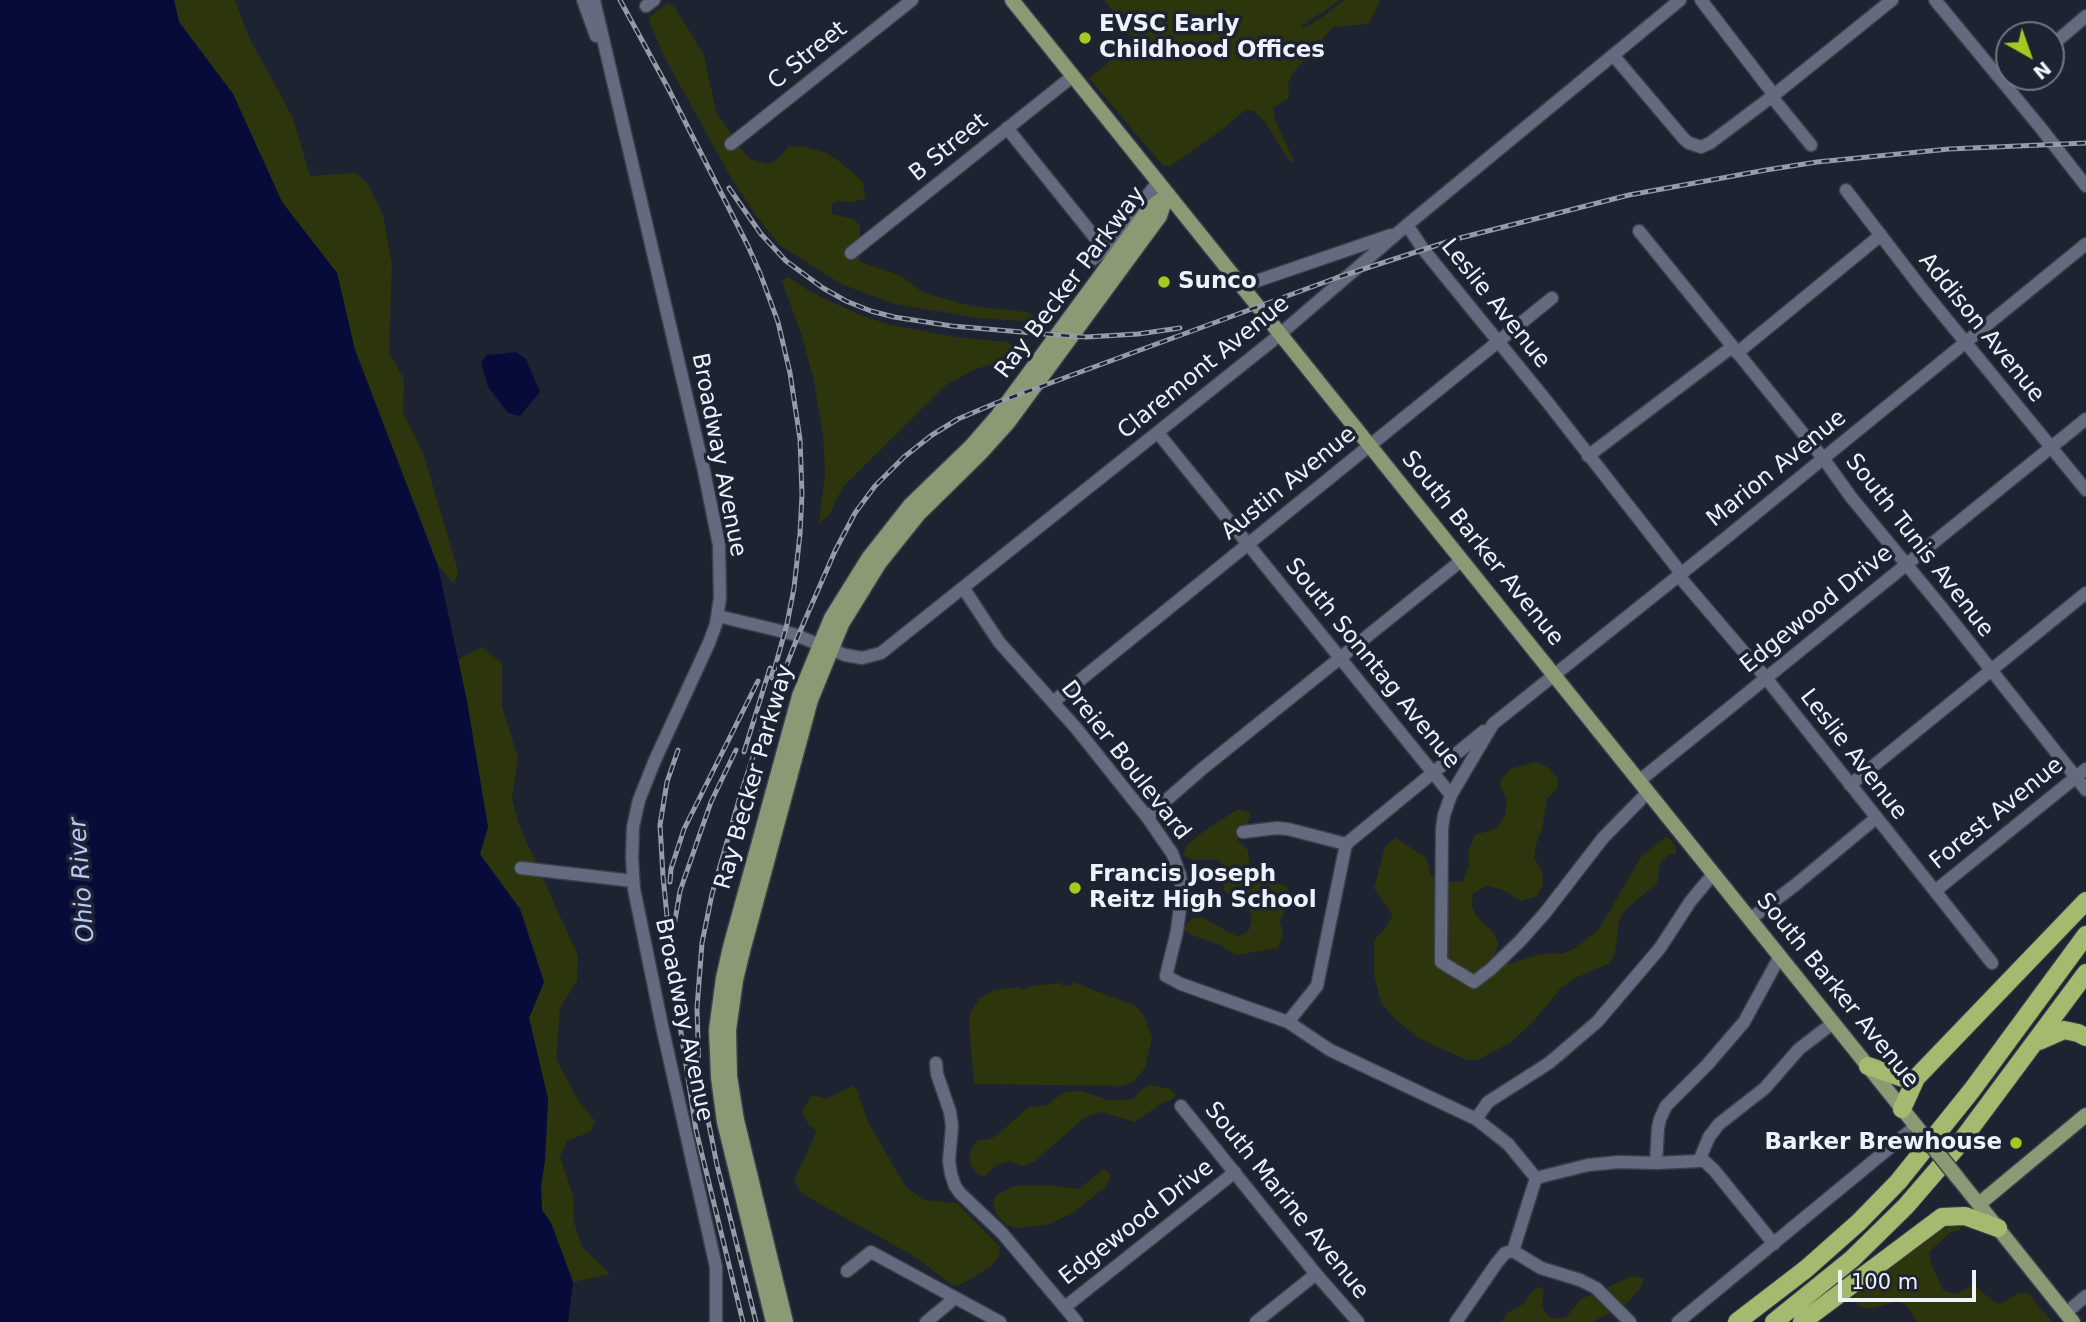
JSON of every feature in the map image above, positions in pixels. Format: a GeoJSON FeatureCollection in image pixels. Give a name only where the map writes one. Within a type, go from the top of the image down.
{"type":"FeatureCollection","features":[{"type":"Feature","properties":{"kind":"highway"},"geometry":{"type":"LineString","coordinates":[[1902,1109],[1916,1079],[2086,901]]}},
{"type":"Feature","properties":{"kind":"highway"},"geometry":{"type":"LineString","coordinates":[[1737,1322],[1806,1269],[1860,1222],[1898,1182],[1972,1090],[2086,935]]}},
{"type":"Feature","properties":{"kind":"highway"},"geometry":{"type":"LineString","coordinates":[[1774,1322],[1852,1259],[1906,1206],[1956,1149],[2086,974]]}},
{"type":"Feature","properties":{"kind":"highway"},"geometry":{"type":"LineString","coordinates":[[2035,1042],[2064,1030],[2086,1037]]}},
{"type":"Feature","properties":{"kind":"highway"},"geometry":{"type":"LineString","coordinates":[[1868,1066],[1903,1078],[1916,1079]]}},
{"type":"Feature","properties":{"kind":"highway"},"geometry":{"type":"LineString","coordinates":[[1802,1322],[1942,1217],[1965,1216],[1998,1228]]}},
{"type":"Feature","properties":{"kind":"main road","name":"South Barker Avenue"},"geometry":{"type":"LineString","coordinates":[[1012,0],[2070,1317]]}},
{"type":"Feature","properties":{"kind":"main road","name":"Ray Becker Parkway"},"geometry":{"type":"LineString","coordinates":[[786,1322],[737,1120],[730,1076],[729,1030],[736,980],[824,647],[842,597],[886,534],[910,505],[971,446],[998,415],[1163,188]]}},
{"type":"Feature","properties":{"kind":"main road","name":"Ray Becker Parkway"},"geometry":{"type":"LineString","coordinates":[[773,1322],[724,1122],[716,1030],[723,978],[760,833],[799,696],[824,647]]}},
{"type":"Feature","properties":{"kind":"main road"},"geometry":{"type":"LineString","coordinates":[[1979,1203],[2086,1115]]}},
{"type":"Feature","properties":{"kind":"street"},"geometry":{"type":"LineString","coordinates":[[583,0],[614,84]]}},
{"type":"Feature","properties":{"kind":"street","name":"Broadway Avenue"},"geometry":{"type":"LineString","coordinates":[[594,0],[716,528],[720,569],[718,616],[709,643],[639,800],[632,836],[633,881],[716,1268],[716,1322]]}},
{"type":"Feature","properties":{"kind":"street","name":"C Street"},"geometry":{"type":"LineString","coordinates":[[731,144],[912,0]]}},
{"type":"Feature","properties":{"kind":"street","name":"Claremont Avenue"},"geometry":{"type":"LineString","coordinates":[[718,616],[793,634],[862,658],[881,653],[1280,334],[1402,229],[1680,0]]}},
{"type":"Feature","properties":{"kind":"street"},"geometry":{"type":"LineString","coordinates":[[1700,0],[1811,145]]}},
{"type":"Feature","properties":{"kind":"street"},"geometry":{"type":"LineString","coordinates":[[1613,55],[1684,139],[1698,147],[1710,143],[1773,96],[1892,0]]}},
{"type":"Feature","properties":{"kind":"street"},"geometry":{"type":"LineString","coordinates":[[1935,0],[1995,66]]}},
{"type":"Feature","properties":{"kind":"street"},"geometry":{"type":"LineString","coordinates":[[2065,34],[2086,16]]}},
{"type":"Feature","properties":{"kind":"street","name":"B Street"},"geometry":{"type":"LineString","coordinates":[[851,253],[1073,76]]}},
{"type":"Feature","properties":{"kind":"street"},"geometry":{"type":"LineString","coordinates":[[2016,91],[2086,186]]}},
{"type":"Feature","properties":{"kind":"street"},"geometry":{"type":"LineString","coordinates":[[1007,128],[1105,250]]}},
{"type":"Feature","properties":{"kind":"street"},"geometry":{"type":"LineString","coordinates":[[1089,262],[1105,250],[1163,188]]}},
{"type":"Feature","properties":{"kind":"street","name":"Addison Avenue"},"geometry":{"type":"LineString","coordinates":[[1846,190],[1965,342],[2086,489]]}},
{"type":"Feature","properties":{"kind":"street"},"geometry":{"type":"LineString","coordinates":[[1242,286],[1402,229]]}},
{"type":"Feature","properties":{"kind":"street","name":"Leslie Avenue"},"geometry":{"type":"LineString","coordinates":[[1402,229],[1423,249],[1545,399],[1679,574],[1766,678],[1992,963]]}},
{"type":"Feature","properties":{"kind":"street","name":"South Tunis Avenue"},"geometry":{"type":"LineString","coordinates":[[1639,231],[2086,790]]}},
{"type":"Feature","properties":{"kind":"street"},"geometry":{"type":"LineString","coordinates":[[1588,456],[1735,350],[1881,235]]}},
{"type":"Feature","properties":{"kind":"street","name":"Marion Avenue"},"geometry":{"type":"LineString","coordinates":[[1346,844],[2086,244]]}},
{"type":"Feature","properties":{"kind":"street","name":"Austin Avenue"},"geometry":{"type":"LineString","coordinates":[[1053,702],[1552,298]]}},
{"type":"Feature","properties":{"kind":"street","name":"Edgewood Drive"},"geometry":{"type":"LineString","coordinates":[[1472,981],[1491,969],[1545,913],[1644,787],[1766,678],[2086,419]]}},
{"type":"Feature","properties":{"kind":"street","name":"South Sonntag Avenue"},"geometry":{"type":"LineString","coordinates":[[1158,433],[1451,795],[1442,829],[1441,962],[1472,981]]}},
{"type":"Feature","properties":{"kind":"street"},"geometry":{"type":"LineString","coordinates":[[1147,817],[1202,769],[1462,560]]}},
{"type":"Feature","properties":{"kind":"street","name":"Dreier Boulevard"},"geometry":{"type":"LineString","coordinates":[[964,589],[999,642],[1053,702],[1147,817],[1172,853],[1182,892],[1166,976],[1181,984],[1288,1022],[1330,1050],[1476,1119],[1508,1144],[1536,1178]]}},
{"type":"Feature","properties":{"kind":"street"},"geometry":{"type":"LineString","coordinates":[[1850,785],[2086,593]]}},
{"type":"Feature","properties":{"kind":"street","name":"Marion Avenue"},"geometry":{"type":"LineString","coordinates":[[1451,795],[1493,724]]}},
{"type":"Feature","properties":{"kind":"street","name":"Forest Avenue"},"geometry":{"type":"LineString","coordinates":[[1935,891],[2086,769]]}},
{"type":"Feature","properties":{"kind":"street"},"geometry":{"type":"LineString","coordinates":[[1750,919],[1876,818]]}},
{"type":"Feature","properties":{"kind":"street"},"geometry":{"type":"LineString","coordinates":[[1242,832],[1287,829],[1346,844],[1317,986],[1288,1022]]}},
{"type":"Feature","properties":{"kind":"street"},"geometry":{"type":"LineString","coordinates":[[521,868],[633,881]]}},
{"type":"Feature","properties":{"kind":"street"},"geometry":{"type":"LineString","coordinates":[[1476,1119],[1488,1102],[1549,1063],[1597,1022],[1660,948],[1690,902],[1713,874]]}},
{"type":"Feature","properties":{"kind":"street"},"geometry":{"type":"LineString","coordinates":[[1656,1163],[1658,1128],[1666,1107],[1744,1022],[1780,956]]}},
{"type":"Feature","properties":{"kind":"street"},"geometry":{"type":"LineString","coordinates":[[1513,1251],[1536,1178],[1588,1165],[1699,1161],[1709,1137],[1719,1124],[1765,1088],[1799,1049],[1833,1023]]}},
{"type":"Feature","properties":{"kind":"street"},"geometry":{"type":"LineString","coordinates":[[936,1063],[950,1112],[952,1136],[949,1161],[955,1186],[1002,1233],[1077,1322]]}},
{"type":"Feature","properties":{"kind":"street","name":"South Marine Avenue"},"geometry":{"type":"LineString","coordinates":[[1181,1105],[1316,1274],[1358,1322]]}},
{"type":"Feature","properties":{"kind":"street"},"geometry":{"type":"LineString","coordinates":[[1678,1322],[1916,1126]]}},
{"type":"Feature","properties":{"kind":"street"},"geometry":{"type":"LineString","coordinates":[[1702,1158],[1774,1244]]}},
{"type":"Feature","properties":{"kind":"street","name":"Edgewood Drive"},"geometry":{"type":"LineString","coordinates":[[1065,1307],[1235,1172]]}},
{"type":"Feature","properties":{"kind":"street"},"geometry":{"type":"LineString","coordinates":[[1456,1322],[1505,1253],[1513,1251],[1541,1268],[1596,1288],[1630,1322]]}},
{"type":"Feature","properties":{"kind":"street"},"geometry":{"type":"LineString","coordinates":[[847,1271],[871,1252],[1000,1322]]}},
{"type":"Feature","properties":{"kind":"street"},"geometry":{"type":"LineString","coordinates":[[1256,1322],[1316,1274]]}},
{"type":"Feature","properties":{"kind":"street"},"geometry":{"type":"LineString","coordinates":[[2070,1317],[2086,1296]]}},
{"type":"Feature","properties":{"kind":"street"},"geometry":{"type":"LineString","coordinates":[[926,1322],[956,1298]]}},
{"type":"Feature","properties":{"kind":"green space"},"geometry":{"type":"Polygon","coordinates":[[[174,0],[235,0],[248,35],[293,118],[310,176],[354,173],[366,181],[383,215],[392,264],[389,353],[404,379],[403,412],[424,456],[458,571],[454,584],[438,566],[355,350],[337,273],[282,202],[233,94],[179,22],[174,0]]]}},
{"type":"Feature","properties":{"kind":"green space"},"geometry":{"type":"Polygon","coordinates":[[[1104,0],[1339,0],[1301,26],[1303,29],[1344,0],[1380,0],[1369,24],[1333,27],[1292,74],[1288,84],[1289,98],[1273,108],[1277,125],[1295,163],[1289,160],[1265,122],[1253,110],[1244,111],[1169,167],[1164,167],[1089,78],[1136,41],[1104,0]]]}},
{"type":"Feature","properties":{"kind":"green space"},"geometry":{"type":"Polygon","coordinates":[[[668,3],[674,6],[704,55],[716,112],[750,159],[769,164],[779,158],[789,146],[805,147],[826,153],[863,182],[865,199],[832,204],[832,214],[854,219],[860,226],[860,262],[899,275],[924,293],[971,306],[1026,312],[1033,315],[1035,322],[978,318],[895,304],[841,284],[781,246],[757,217],[730,176],[665,58],[648,18],[668,3]]]}},
{"type":"Feature","properties":{"kind":"green space"},"geometry":{"type":"Polygon","coordinates":[[[788,277],[809,291],[860,315],[891,325],[955,337],[1008,342],[1018,349],[1016,356],[976,369],[946,385],[842,488],[830,514],[819,523],[825,473],[823,434],[813,377],[802,336],[782,281],[788,277]]]}},
{"type":"Feature","properties":{"kind":"green space"},"geometry":{"type":"Polygon","coordinates":[[[482,647],[502,664],[502,706],[518,758],[512,799],[519,825],[578,956],[577,981],[560,1008],[556,1059],[578,1100],[595,1121],[590,1132],[567,1141],[560,1157],[573,1195],[574,1222],[582,1247],[610,1274],[573,1282],[551,1223],[542,1211],[541,1187],[548,1099],[529,1018],[544,982],[520,909],[479,854],[488,827],[458,660],[482,647]]]}},
{"type":"Feature","properties":{"kind":"green space"},"geometry":{"type":"Polygon","coordinates":[[[1536,762],[1546,766],[1558,778],[1557,789],[1547,799],[1534,857],[1542,872],[1543,884],[1537,896],[1521,901],[1503,890],[1487,886],[1473,893],[1472,906],[1476,916],[1492,931],[1498,942],[1495,956],[1499,961],[1509,964],[1541,954],[1562,954],[1575,948],[1599,929],[1641,857],[1665,837],[1676,847],[1676,854],[1669,854],[1660,864],[1657,883],[1624,911],[1619,922],[1615,953],[1610,963],[1575,978],[1560,989],[1533,1022],[1510,1043],[1477,1060],[1467,1060],[1418,1038],[1392,1016],[1381,1002],[1374,975],[1374,940],[1393,915],[1374,888],[1385,846],[1396,838],[1427,858],[1430,874],[1436,878],[1450,882],[1463,881],[1469,866],[1468,852],[1475,835],[1497,828],[1505,815],[1507,800],[1499,783],[1510,769],[1536,762]]]}},
{"type":"Feature","properties":{"kind":"green space"},"geometry":{"type":"Polygon","coordinates":[[[1238,809],[1251,813],[1248,823],[1238,832],[1238,841],[1248,850],[1250,869],[1255,877],[1286,886],[1291,896],[1280,921],[1283,935],[1278,948],[1236,955],[1185,930],[1187,923],[1201,917],[1238,937],[1249,930],[1252,917],[1247,905],[1238,902],[1224,890],[1224,869],[1219,860],[1193,860],[1183,855],[1187,845],[1238,809]]]}},
{"type":"Feature","properties":{"kind":"green space"},"geometry":{"type":"Polygon","coordinates":[[[1073,982],[1136,1006],[1144,1016],[1152,1037],[1145,1068],[1134,1082],[1121,1086],[974,1084],[969,1022],[970,1013],[979,999],[994,990],[1020,987],[1029,989],[1029,986],[1062,983],[1062,986],[1072,985],[1073,982]]]}},
{"type":"Feature","properties":{"kind":"green space"},"geometry":{"type":"Polygon","coordinates":[[[1150,1085],[1170,1089],[1176,1094],[1173,1099],[1162,1103],[1135,1122],[1101,1112],[1085,1117],[1028,1165],[1022,1166],[1010,1161],[1002,1163],[985,1176],[978,1175],[971,1166],[969,1158],[973,1145],[979,1140],[996,1136],[1029,1107],[1047,1105],[1064,1092],[1081,1091],[1109,1100],[1128,1100],[1150,1085]]]}},
{"type":"Feature","properties":{"kind":"green space"},"geometry":{"type":"Polygon","coordinates":[[[852,1086],[857,1090],[868,1122],[906,1187],[924,1200],[957,1203],[1000,1247],[999,1256],[990,1267],[954,1286],[912,1255],[802,1194],[794,1180],[817,1131],[808,1124],[802,1111],[812,1095],[827,1099],[852,1086]]]}},
{"type":"Feature","properties":{"kind":"green space"},"geometry":{"type":"Polygon","coordinates":[[[1103,1169],[1110,1173],[1110,1179],[1104,1188],[1074,1212],[1050,1224],[1017,1228],[1007,1225],[996,1214],[993,1201],[997,1195],[1014,1186],[1079,1189],[1103,1169]]]}},
{"type":"Feature","properties":{"kind":"green space"},"geometry":{"type":"Polygon","coordinates":[[[1958,1224],[1961,1230],[1951,1232],[1929,1252],[1943,1290],[1956,1294],[1974,1285],[2000,1304],[2019,1293],[2028,1293],[2052,1322],[1917,1322],[1908,1307],[1899,1301],[1869,1309],[1859,1306],[1853,1296],[1857,1288],[1926,1235],[1958,1224]]]}},
{"type":"Feature","properties":{"kind":"green space"},"geometry":{"type":"Polygon","coordinates":[[[1632,1276],[1644,1278],[1640,1289],[1624,1306],[1592,1322],[1502,1322],[1507,1313],[1525,1303],[1538,1287],[1544,1289],[1543,1309],[1549,1317],[1559,1319],[1567,1316],[1581,1299],[1632,1276]]]}},
{"type":"Feature","properties":{"kind":"water","name":"Ohio River"},"geometry":{"type":"Polygon","coordinates":[[[0,0],[174,0],[179,22],[233,94],[282,202],[337,273],[355,350],[438,566],[467,701],[488,827],[480,854],[520,909],[544,982],[529,1018],[548,1099],[541,1187],[542,1210],[551,1223],[573,1282],[568,1322],[0,1322],[0,0]]]}},
{"type":"Feature","properties":{"kind":"water"},"geometry":{"type":"Polygon","coordinates":[[[516,352],[526,359],[540,392],[520,416],[508,413],[488,387],[481,362],[487,355],[516,352]]]}},
{"type":"Feature","properties":{"kind":"railway"},"geometry":{"type":"LineString","coordinates":[[620,0],[748,246],[778,322],[790,373],[800,439],[800,534],[794,588],[772,678]]}},
{"type":"Feature","properties":{"kind":"railway"},"geometry":{"type":"LineString","coordinates":[[756,1322],[717,1165],[699,1075],[697,1008],[702,943],[712,894],[741,793],[767,715],[798,636],[835,551],[855,513],[875,486],[904,457],[958,419],[996,403],[1336,278],[1456,239],[1629,195],[1817,162],[1949,149],[2086,143]]}},
{"type":"Feature","properties":{"kind":"railway"},"geometry":{"type":"LineString","coordinates":[[729,188],[761,234],[786,261],[823,288],[871,311],[952,326],[1086,337],[1180,328]]}},
{"type":"Feature","properties":{"kind":"railway"},"geometry":{"type":"LineString","coordinates":[[744,752],[770,668]]}},
{"type":"Feature","properties":{"kind":"railway"},"geometry":{"type":"LineString","coordinates":[[670,882],[671,869],[684,829],[758,681]]}},
{"type":"Feature","properties":{"kind":"railway"},"geometry":{"type":"LineString","coordinates":[[678,750],[667,782],[660,825],[674,987],[696,1130],[743,1322]]}},
{"type":"Feature","properties":{"kind":"railway"},"geometry":{"type":"LineString","coordinates":[[674,926],[680,891],[711,802],[736,750]]}},
{"type":"Feature","properties":{"kind":"place","name":"EVSC Early Childhood Offices"},"geometry":{"type":"Point","coordinates":[1085,38]}},
{"type":"Feature","properties":{"kind":"place","name":"Sunco"},"geometry":{"type":"Point","coordinates":[1164,282]}},
{"type":"Feature","properties":{"kind":"place","name":"Francis Joseph Reitz High School"},"geometry":{"type":"Point","coordinates":[1075,888]}},
{"type":"Feature","properties":{"kind":"place","name":"Barker Brewhouse"},"geometry":{"type":"Point","coordinates":[2016,1143]}}]}
